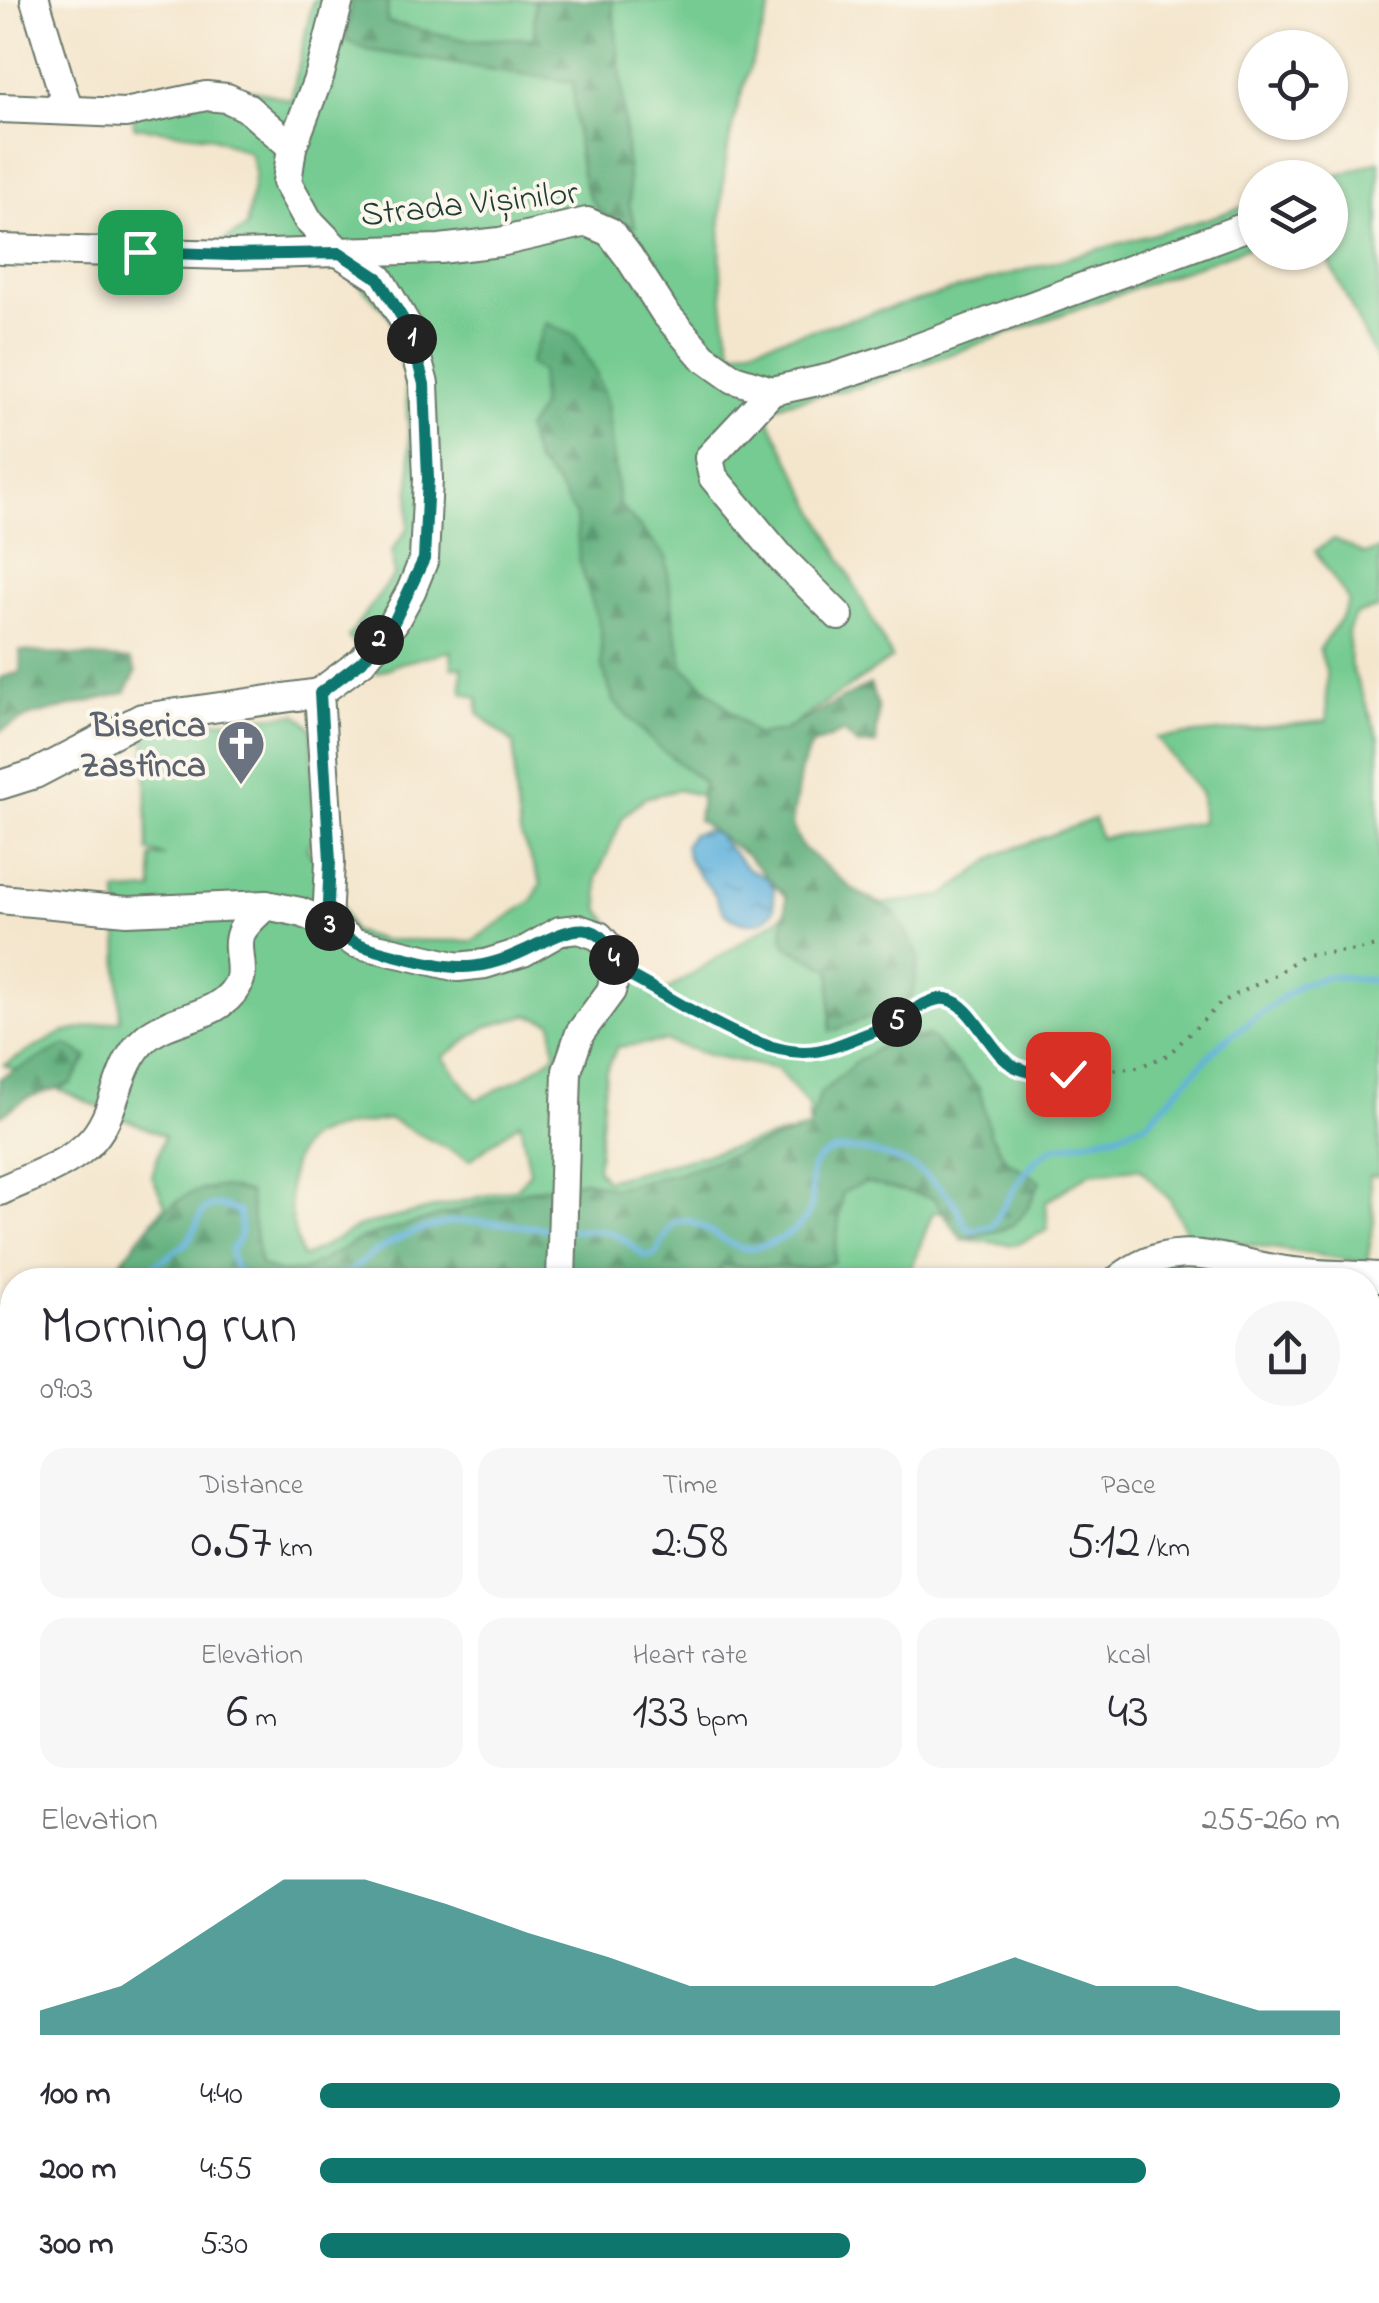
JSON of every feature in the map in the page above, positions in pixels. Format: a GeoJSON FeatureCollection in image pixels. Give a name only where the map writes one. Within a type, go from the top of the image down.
{"type":"FeatureCollection","features":[{"type":"Feature","properties":{"kind":"street"},"geometry":{"type":"LineString","coordinates":[[35,0],[68,109]]}},
{"type":"Feature","properties":{"kind":"street"},"geometry":{"type":"LineString","coordinates":[[0,785],[34,774],[142,718],[320,693],[362,661],[394,622],[411,591],[424,559],[428,478],[424,384],[409,329],[378,278],[340,253],[308,220],[287,182],[292,146],[320,74],[338,0]]}},
{"type":"Feature","properties":{"kind":"street"},"geometry":{"type":"LineString","coordinates":[[0,108],[125,113],[206,96],[226,98],[246,107],[292,146]]}},
{"type":"Feature","properties":{"kind":"street","name":"Strada Vișinilor"},"geometry":{"type":"LineString","coordinates":[[0,249],[231,255],[440,250],[587,222],[610,232],[630,256],[665,314],[704,357],[734,379],[772,390]]}},
{"type":"Feature","properties":{"kind":"street"},"geometry":{"type":"LineString","coordinates":[[838,616],[781,558],[712,477],[710,458],[772,390],[830,378],[890,358],[1238,230]]}},
{"type":"Feature","properties":{"kind":"street"},"geometry":{"type":"LineString","coordinates":[[320,693],[330,861],[327,923]]}},
{"type":"Feature","properties":{"kind":"street"},"geometry":{"type":"LineString","coordinates":[[0,899],[128,912],[266,904],[327,923],[355,943],[458,968],[523,952],[560,932],[579,929],[599,936],[612,951],[617,969],[610,992],[580,1033],[567,1071],[561,1268]]}},
{"type":"Feature","properties":{"kind":"street"},"geometry":{"type":"LineString","coordinates":[[0,1192],[67,1159],[93,1140],[106,1118],[131,1053],[149,1036],[212,1010],[228,997],[242,973],[238,945],[243,929],[266,904]]}},
{"type":"Feature","properties":{"kind":"street"},"geometry":{"type":"LineString","coordinates":[[1133,1268],[1167,1254],[1208,1254],[1276,1268]]}},
{"type":"Feature","properties":{"kind":"path"},"geometry":{"type":"LineString","coordinates":[[617,969],[705,1020],[786,1051],[834,1047],[902,1020],[929,1000],[948,999],[967,1010],[1013,1066],[1039,1075],[1054,1075],[1139,1067],[1168,1056],[1222,1002],[1278,974],[1302,956],[1379,945]]}},
{"type":"Feature","properties":{"kind":"green space"},"geometry":{"type":"Polygon","coordinates":[[[313,0],[773,0],[735,115],[723,184],[721,273],[733,352],[1238,209],[1238,251],[861,386],[788,402],[765,412],[892,658],[757,749],[784,845],[825,877],[882,904],[943,896],[999,854],[1094,819],[1100,838],[1202,822],[1201,794],[1157,738],[1327,721],[1326,670],[1319,649],[1349,601],[1315,551],[1334,539],[1364,554],[1379,550],[1379,608],[1355,615],[1348,632],[1351,666],[1379,738],[1379,1175],[1369,1176],[1374,1221],[1367,1263],[1188,1235],[1170,1200],[1139,1168],[1090,1173],[1046,1202],[1048,1230],[1015,1245],[962,1239],[943,1212],[933,1212],[912,1268],[117,1268],[165,1205],[152,1176],[164,1136],[4,1065],[62,1033],[120,1020],[117,892],[153,890],[151,857],[165,856],[148,851],[145,727],[297,714],[312,728],[315,837],[307,848],[342,905],[352,931],[381,940],[472,941],[532,901],[541,883],[520,834],[514,744],[478,713],[478,698],[462,692],[462,667],[452,667],[451,651],[377,673],[348,637],[394,575],[392,551],[408,528],[411,465],[405,379],[390,317],[357,282],[337,268],[229,267],[220,243],[246,228],[255,172],[250,153],[209,136],[134,127],[132,97],[205,86],[258,91],[291,100],[313,0]],[[678,790],[644,798],[623,817],[597,877],[600,910],[645,967],[654,998],[778,919],[799,901],[708,797],[678,790]],[[528,1015],[486,1027],[443,1057],[476,1100],[523,1077],[555,1055],[552,1022],[528,1015]],[[665,1041],[617,1047],[606,1071],[597,1169],[606,1180],[809,1128],[809,1106],[777,1069],[665,1041]],[[389,1119],[327,1131],[311,1138],[300,1148],[290,1178],[291,1212],[302,1258],[360,1226],[517,1188],[530,1172],[520,1122],[470,1160],[389,1119]]]}},
{"type":"Feature","properties":{"kind":"green space"},"geometry":{"type":"Polygon","coordinates":[[[352,0],[388,0],[387,22],[466,40],[534,38],[535,0],[612,0],[635,227],[604,214],[586,188],[577,142],[573,82],[367,50],[345,40],[352,0]]]}},
{"type":"Feature","properties":{"kind":"green space"},"geometry":{"type":"Polygon","coordinates":[[[1379,161],[1379,365],[1333,270],[1348,270],[1348,172],[1379,161]]]}},
{"type":"Feature","properties":{"kind":"green space"},"geometry":{"type":"Polygon","coordinates":[[[546,323],[575,336],[595,371],[607,404],[619,504],[666,557],[684,667],[756,735],[783,731],[870,684],[878,707],[876,744],[858,745],[843,732],[812,745],[801,768],[792,825],[802,847],[854,890],[896,914],[919,957],[912,995],[897,1007],[830,1032],[831,970],[787,946],[783,937],[786,897],[746,855],[698,820],[703,782],[656,745],[614,702],[602,666],[601,631],[579,559],[576,516],[555,482],[536,463],[526,430],[540,409],[541,371],[529,364],[546,323]]]}},
{"type":"Feature","properties":{"kind":"green space"},"geometry":{"type":"Polygon","coordinates":[[[20,651],[130,660],[136,672],[125,693],[30,716],[0,731],[0,678],[21,672],[20,651]]]}},
{"type":"Feature","properties":{"kind":"green space"},"geometry":{"type":"Polygon","coordinates":[[[929,1036],[979,1088],[990,1133],[1006,1160],[1040,1181],[1026,1210],[1012,1225],[962,1239],[933,1198],[865,1182],[842,1193],[834,1262],[812,1268],[308,1268],[363,1238],[526,1191],[585,1180],[612,1188],[681,1172],[809,1128],[820,1094],[855,1063],[892,1039],[929,1036]]]}},
{"type":"Feature","properties":{"kind":"green space"},"geometry":{"type":"Polygon","coordinates":[[[67,1045],[87,1057],[71,1084],[29,1097],[0,1116],[0,1078],[67,1045]]]}},
{"type":"Feature","properties":{"kind":"green space"},"geometry":{"type":"Polygon","coordinates":[[[222,1187],[249,1193],[260,1265],[267,1268],[117,1268],[141,1235],[168,1208],[200,1190],[222,1187]]]}},
{"type":"Feature","properties":{"kind":"water"},"geometry":{"type":"Polygon","coordinates":[[[706,830],[716,834],[747,868],[767,878],[774,888],[774,909],[770,915],[758,922],[738,921],[721,908],[688,858],[685,844],[692,834],[706,830]]]}},
{"type":"Feature","properties":{"kind":"waterway"},"geometry":{"type":"LineString","coordinates":[[570,1230],[611,1233],[644,1256],[654,1255],[671,1227],[681,1221],[698,1225],[734,1246],[763,1246],[786,1236],[809,1214],[812,1170],[819,1158],[846,1150],[881,1155],[911,1167],[948,1196],[970,1230],[992,1226],[1037,1159],[1053,1148],[1118,1134],[1148,1122],[1221,1043],[1301,984],[1330,976],[1379,981]]}},
{"type":"Feature","properties":{"kind":"waterway"},"geometry":{"type":"LineString","coordinates":[[151,1268],[187,1242],[204,1210],[215,1205],[239,1212],[240,1232],[231,1249],[236,1268]]}},
{"type":"Feature","properties":{"kind":"waterway"},"geometry":{"type":"LineString","coordinates":[[355,1268],[402,1237],[429,1227],[469,1222],[553,1229]]}},
{"type":"Feature","properties":{"kind":"place","name":"Biserica Zastînca"},"geometry":{"type":"Point","coordinates":[241,786]}},
{"type":"Feature","properties":{"kind":"route"},"geometry":{"type":"LineString","coordinates":[[140,252],[340,253],[378,278],[409,329],[424,384],[428,478],[424,559],[394,622],[362,661],[320,693],[330,861],[327,923],[355,943],[458,968],[523,952],[560,932],[579,929],[599,936],[612,951],[617,969],[705,1020],[786,1051],[834,1047],[902,1020],[929,1000],[948,999],[967,1010],[1013,1066],[1039,1075],[1068,1074]]}}]}
